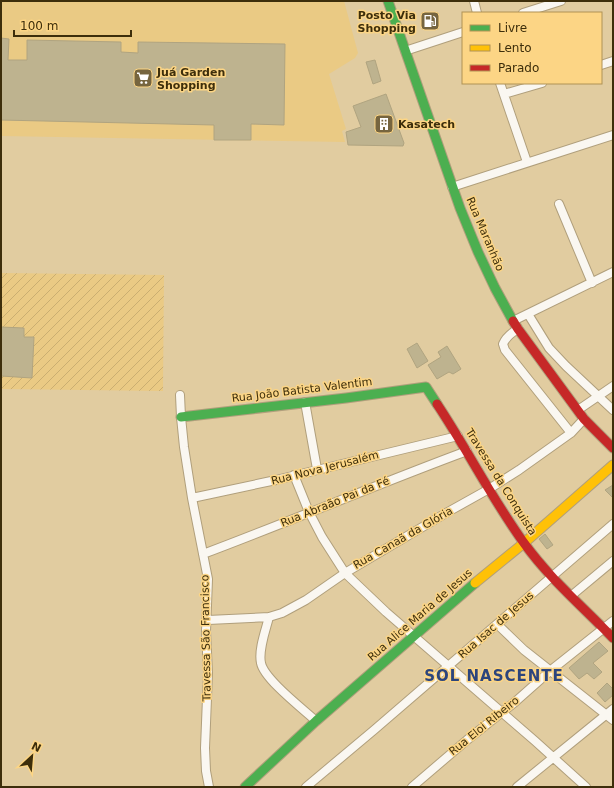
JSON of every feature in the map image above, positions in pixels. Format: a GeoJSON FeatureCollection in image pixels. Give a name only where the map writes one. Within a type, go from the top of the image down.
{"type":"FeatureCollection","features":[{"type":"Feature","properties":{"kind":"main road","name":"Rua Maranhão"},"geometry":{"type":"LineString","coordinates":[[388,1],[467,228],[495,288],[516,325],[584,419],[613,448]]}},
{"type":"Feature","properties":{"kind":"main road","name":"Rua João Batista Valentim"},"geometry":{"type":"LineString","coordinates":[[181,417],[426,387]]}},
{"type":"Feature","properties":{"kind":"main road","name":"Travessa da Conquista"},"geometry":{"type":"LineString","coordinates":[[426,387],[524,543],[552,576],[613,638]]}},
{"type":"Feature","properties":{"kind":"main road","name":"Rua Alice Maria de Jesus"},"geometry":{"type":"LineString","coordinates":[[245,787],[316,721],[613,465]]}},
{"type":"Feature","properties":{"kind":"street"},"geometry":{"type":"LineString","coordinates":[[474,1],[477,12]]}},
{"type":"Feature","properties":{"kind":"street"},"geometry":{"type":"LineString","coordinates":[[526,12],[561,1]]}},
{"type":"Feature","properties":{"kind":"street"},"geometry":{"type":"LineString","coordinates":[[405,51],[462,32]]}},
{"type":"Feature","properties":{"kind":"street"},"geometry":{"type":"LineString","coordinates":[[602,65],[613,61]]}},
{"type":"Feature","properties":{"kind":"street"},"geometry":{"type":"LineString","coordinates":[[500,84],[527,162]]}},
{"type":"Feature","properties":{"kind":"street"},"geometry":{"type":"LineString","coordinates":[[504,94],[539,84]]}},
{"type":"Feature","properties":{"kind":"street"},"geometry":{"type":"LineString","coordinates":[[452,187],[613,135]]}},
{"type":"Feature","properties":{"kind":"street"},"geometry":{"type":"LineString","coordinates":[[559,204],[592,283]]}},
{"type":"Feature","properties":{"kind":"street"},"geometry":{"type":"LineString","coordinates":[[571,433],[505,350],[503,344],[516,325],[528,314],[613,272]]}},
{"type":"Feature","properties":{"kind":"street"},"geometry":{"type":"LineString","coordinates":[[528,314],[549,348],[613,410]]}},
{"type":"Feature","properties":{"kind":"street"},"geometry":{"type":"LineString","coordinates":[[578,410],[613,386]]}},
{"type":"Feature","properties":{"kind":"street","name":"Travessa São Francisco"},"geometry":{"type":"LineString","coordinates":[[180,395],[181,417],[192,498],[208,580],[208,620],[206,631],[208,674],[205,748],[206,771],[209,787]]}},
{"type":"Feature","properties":{"kind":"street"},"geometry":{"type":"LineString","coordinates":[[305,402],[317,469]]}},
{"type":"Feature","properties":{"kind":"street","name":"Rua Canaã da Glória"},"geometry":{"type":"LineString","coordinates":[[208,620],[269,617],[282,613],[296,606],[345,573],[489,489],[571,433],[584,419]]}},
{"type":"Feature","properties":{"kind":"street","name":"Rua Nova Jerusalém"},"geometry":{"type":"LineString","coordinates":[[192,498],[458,436]]}},
{"type":"Feature","properties":{"kind":"street","name":"Rua Abraão Pai da Fé"},"geometry":{"type":"LineString","coordinates":[[203,554],[268,530],[309,512],[467,451]]}},
{"type":"Feature","properties":{"kind":"street"},"geometry":{"type":"LineString","coordinates":[[294,475],[309,512],[322,537],[345,573],[361,590],[586,787]]}},
{"type":"Feature","properties":{"kind":"street","name":"Rua Isac de Jesus"},"geometry":{"type":"LineString","coordinates":[[306,787],[613,524]]}},
{"type":"Feature","properties":{"kind":"street"},"geometry":{"type":"LineString","coordinates":[[571,596],[613,561]]}},
{"type":"Feature","properties":{"kind":"street"},"geometry":{"type":"LineString","coordinates":[[269,617],[261,653],[261,663],[264,671],[287,695],[316,721]]}},
{"type":"Feature","properties":{"kind":"street","name":"Rua Eloi Ribeiro"},"geometry":{"type":"LineString","coordinates":[[412,787],[613,620]]}},
{"type":"Feature","properties":{"kind":"street"},"geometry":{"type":"LineString","coordinates":[[497,624],[524,650],[550,671],[610,711],[613,720]]}},
{"type":"Feature","properties":{"kind":"street"},"geometry":{"type":"LineString","coordinates":[[517,787],[610,711]]}},
{"type":"Feature","properties":{"kind":"shaded area"},"geometry":{"type":"Polygon","coordinates":[[[1,1],[344,1],[358,53],[355,58],[329,74],[346,129],[342,131],[345,142],[1,136],[1,1]]]}},
{"type":"Feature","properties":{"kind":"shaded area"},"geometry":{"type":"Polygon","coordinates":[[[1,273],[164,275],[163,391],[1,389],[1,273]]]}},
{"type":"Feature","properties":{"kind":"building","name":"Juá Garden Shopping"},"geometry":{"type":"Polygon","coordinates":[[[1,38],[9,39],[8,60],[27,60],[27,40],[121,42],[121,52],[138,53],[138,42],[285,44],[284,125],[251,124],[251,140],[214,140],[214,125],[1,120],[1,38]]]}},
{"type":"Feature","properties":{"kind":"building"},"geometry":{"type":"Polygon","coordinates":[[[375,60],[381,81],[373,84],[366,62],[375,60]]]}},
{"type":"Feature","properties":{"kind":"building"},"geometry":{"type":"Polygon","coordinates":[[[386,94],[404,143],[403,146],[348,145],[346,132],[361,127],[353,106],[386,94]]]}},
{"type":"Feature","properties":{"kind":"building"},"geometry":{"type":"Polygon","coordinates":[[[1,327],[24,328],[24,337],[34,337],[32,378],[1,376],[1,327]]]}},
{"type":"Feature","properties":{"kind":"building"},"geometry":{"type":"Polygon","coordinates":[[[417,343],[428,361],[417,368],[407,349],[417,343]]]}},
{"type":"Feature","properties":{"kind":"building"},"geometry":{"type":"Polygon","coordinates":[[[447,346],[461,369],[453,374],[449,372],[437,379],[428,365],[441,357],[438,352],[447,346]]]}},
{"type":"Feature","properties":{"kind":"building"},"geometry":{"type":"Polygon","coordinates":[[[613,485],[613,498],[605,490],[613,485]]]}},
{"type":"Feature","properties":{"kind":"building"},"geometry":{"type":"Polygon","coordinates":[[[545,534],[553,545],[547,549],[539,539],[545,534]]]}},
{"type":"Feature","properties":{"kind":"building"},"geometry":{"type":"Polygon","coordinates":[[[599,642],[608,651],[593,663],[602,672],[594,679],[587,673],[579,679],[569,668],[599,642]]]}},
{"type":"Feature","properties":{"kind":"building"},"geometry":{"type":"Polygon","coordinates":[[[607,683],[613,689],[613,695],[605,702],[597,693],[607,683]]]}},
{"type":"Feature","properties":{"kind":"traffic: fast"},"geometry":{"type":"LineString","coordinates":[[388,1],[460,208],[478,252],[513,321]]}},
{"type":"Feature","properties":{"kind":"traffic: fast"},"geometry":{"type":"LineString","coordinates":[[181,417],[426,387],[437,404]]}},
{"type":"Feature","properties":{"kind":"traffic: fast"},"geometry":{"type":"LineString","coordinates":[[245,787],[316,721],[475,583]]}},
{"type":"Feature","properties":{"kind":"traffic: slow"},"geometry":{"type":"LineString","coordinates":[[475,583],[524,543],[613,465]]}},
{"type":"Feature","properties":{"kind":"traffic: jam"},"geometry":{"type":"LineString","coordinates":[[513,321],[584,419],[613,448]]}},
{"type":"Feature","properties":{"kind":"traffic: jam"},"geometry":{"type":"LineString","coordinates":[[437,404],[501,509],[524,543],[555,580],[613,638]]}},
{"type":"Feature","properties":{"kind":"place","name":"Posto Via Shopping"},"geometry":{"type":"Point","coordinates":[430,21]}},
{"type":"Feature","properties":{"kind":"place","name":"Juá Garden Shopping"},"geometry":{"type":"Point","coordinates":[143,78]}},
{"type":"Feature","properties":{"kind":"place","name":"Kasatech"},"geometry":{"type":"Point","coordinates":[384,124]}},
{"type":"Feature","properties":{"kind":"district","name":"SOL NASCENTE"},"geometry":{"type":"Point","coordinates":[494,676]}}]}
